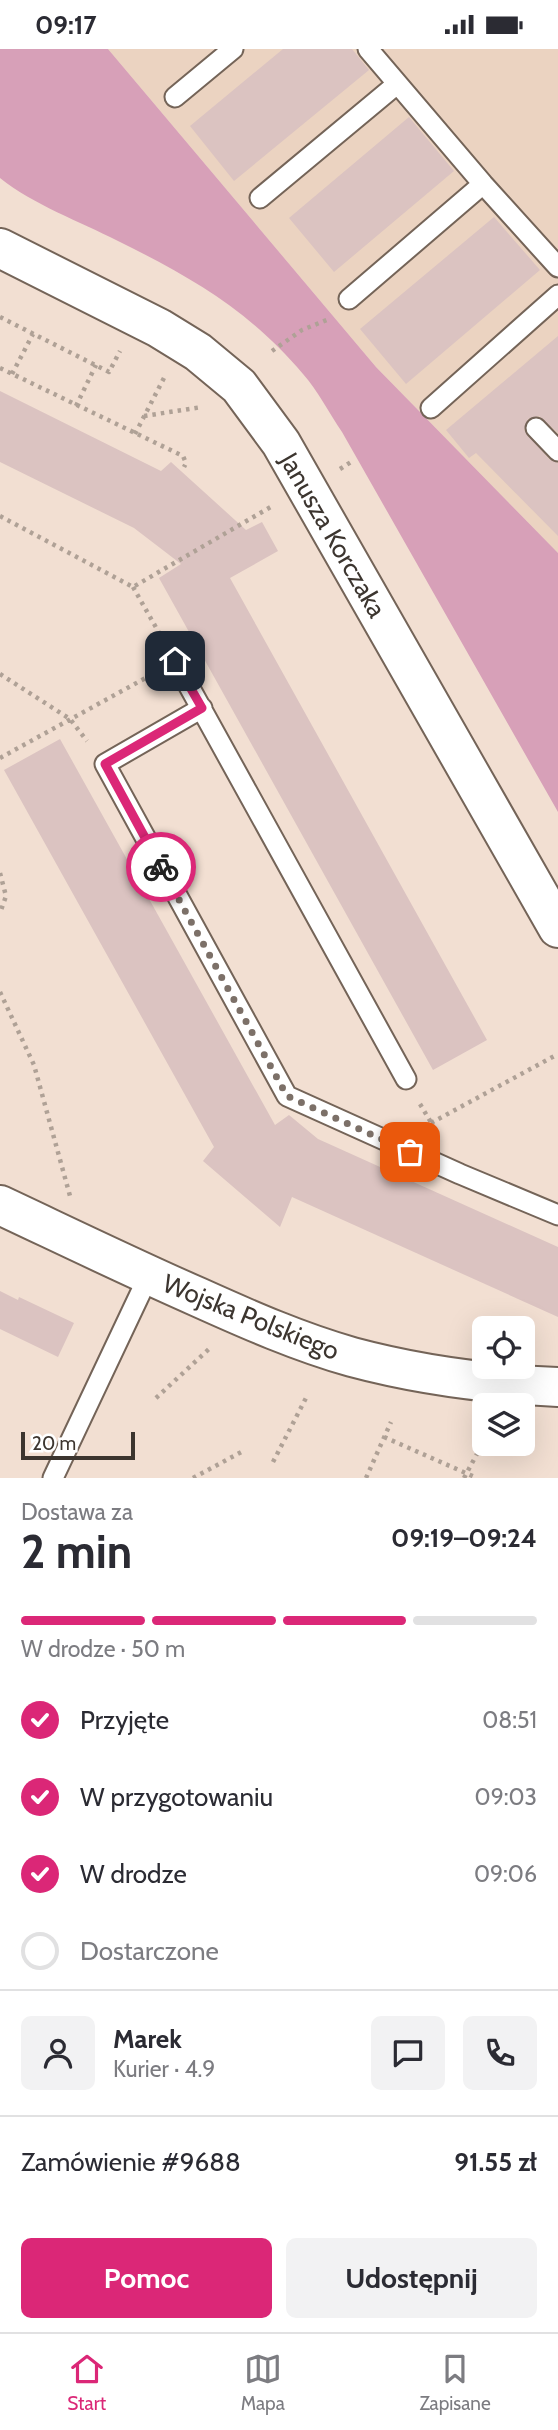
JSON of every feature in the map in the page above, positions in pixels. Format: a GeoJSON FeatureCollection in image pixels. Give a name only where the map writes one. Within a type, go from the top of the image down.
{"type":"FeatureCollection","features":[{"type":"Feature","properties":{"kind":"street","name":"Janusza Korczaka"},"geometry":{"type":"LineString","coordinates":[[0,248],[183,341],[239,386],[281,443],[558,928]]}},
{"type":"Feature","properties":{"kind":"street","name":"Wojska Polskiego"},"geometry":{"type":"LineString","coordinates":[[0,1205],[149,1275],[303,1342],[415,1372],[503,1384],[558,1387]]}},
{"type":"Feature","properties":{"kind":"lane"},"geometry":{"type":"LineString","coordinates":[[175,97],[233,49]]}},
{"type":"Feature","properties":{"kind":"lane"},"geometry":{"type":"LineString","coordinates":[[368,49],[558,267]]}},
{"type":"Feature","properties":{"kind":"lane"},"geometry":{"type":"LineString","coordinates":[[260,198],[397,84]]}},
{"type":"Feature","properties":{"kind":"lane"},"geometry":{"type":"LineString","coordinates":[[349,299],[483,184]]}},
{"type":"Feature","properties":{"kind":"lane"},"geometry":{"type":"LineString","coordinates":[[431,408],[558,295]]}},
{"type":"Feature","properties":{"kind":"lane"},"geometry":{"type":"LineString","coordinates":[[536,428],[558,451]]}},
{"type":"Feature","properties":{"kind":"lane"},"geometry":{"type":"LineString","coordinates":[[175,661],[406,1079]]}},
{"type":"Feature","properties":{"kind":"lane"},"geometry":{"type":"LineString","coordinates":[[202,708],[105,764],[287,1096],[558,1215]]}},
{"type":"Feature","properties":{"kind":"lane"},"geometry":{"type":"LineString","coordinates":[[53,1478],[149,1275]]}},
{"type":"Feature","properties":{"kind":"path"},"geometry":{"type":"LineString","coordinates":[[0,317],[109,372],[137,317]]}},
{"type":"Feature","properties":{"kind":"path"},"geometry":{"type":"LineString","coordinates":[[272,351],[302,330]]}},
{"type":"Feature","properties":{"kind":"path"},"geometry":{"type":"LineString","coordinates":[[12,374],[33,334]]}},
{"type":"Feature","properties":{"kind":"path"},"geometry":{"type":"LineString","coordinates":[[135,435],[183,341]]}},
{"type":"Feature","properties":{"kind":"path"},"geometry":{"type":"LineString","coordinates":[[76,406],[96,365]]}},
{"type":"Feature","properties":{"kind":"path"},"geometry":{"type":"LineString","coordinates":[[0,368],[183,456],[186,463],[184,467]]}},
{"type":"Feature","properties":{"kind":"path"},"geometry":{"type":"LineString","coordinates":[[144,417],[202,407],[211,411]]}},
{"type":"Feature","properties":{"kind":"path"},"geometry":{"type":"LineString","coordinates":[[133,587],[351,462]]}},
{"type":"Feature","properties":{"kind":"path"},"geometry":{"type":"LineString","coordinates":[[0,516],[133,587],[149,613]]}},
{"type":"Feature","properties":{"kind":"path"},"geometry":{"type":"LineString","coordinates":[[0,758],[175,661]]}},
{"type":"Feature","properties":{"kind":"path"},"geometry":{"type":"LineString","coordinates":[[0,674],[70,719],[105,764]]}},
{"type":"Feature","properties":{"kind":"path"},"geometry":{"type":"LineString","coordinates":[[0,873],[6,896],[0,913]]}},
{"type":"Feature","properties":{"kind":"path"},"geometry":{"type":"LineString","coordinates":[[0,992],[34,1065],[71,1201]]}},
{"type":"Feature","properties":{"kind":"path"},"geometry":{"type":"LineString","coordinates":[[431,1123],[558,1054]]}},
{"type":"Feature","properties":{"kind":"path"},"geometry":{"type":"LineString","coordinates":[[156,1398],[209,1349]]}},
{"type":"Feature","properties":{"kind":"path"},"geometry":{"type":"LineString","coordinates":[[273,1462],[307,1396]]}},
{"type":"Feature","properties":{"kind":"path"},"geometry":{"type":"LineString","coordinates":[[366,1478],[391,1422]]}},
{"type":"Feature","properties":{"kind":"path"},"geometry":{"type":"LineString","coordinates":[[384,1437],[466,1476],[477,1478]]}},
{"type":"Feature","properties":{"kind":"path"},"geometry":{"type":"LineString","coordinates":[[193,1478],[245,1450]]}},
{"type":"Feature","properties":{"kind":"path"},"geometry":{"type":"LineString","coordinates":[[466,1476],[476,1456]]}},
{"type":"Feature","properties":{"kind":"shaded area"},"geometry":{"type":"Polygon","coordinates":[[[0,49],[108,49],[376,367],[558,553],[558,812],[342,432],[303,374],[262,332],[195,282],[145,254],[42,205],[0,178],[0,49]]]}},
{"type":"Feature","properties":{"kind":"shaded area"},"geometry":{"type":"Polygon","coordinates":[[[108,49],[558,49],[558,553],[376,367],[108,49]]]}},
{"type":"Feature","properties":{"kind":"building"},"geometry":{"type":"Polygon","coordinates":[[[283,49],[352,49],[369,70],[234,181],[190,126],[283,49]]]}},
{"type":"Feature","properties":{"kind":"building"},"geometry":{"type":"Polygon","coordinates":[[[409,117],[454,171],[334,272],[289,218],[409,117]]]}},
{"type":"Feature","properties":{"kind":"building"},"geometry":{"type":"Polygon","coordinates":[[[494,217],[540,270],[406,384],[360,329],[494,217]]]}},
{"type":"Feature","properties":{"kind":"building"},"geometry":{"type":"Polygon","coordinates":[[[558,336],[558,433],[539,416],[528,419],[524,430],[549,459],[558,463],[558,536],[476,453],[469,458],[446,430],[558,336]]]}},
{"type":"Feature","properties":{"kind":"building"},"geometry":{"type":"Polygon","coordinates":[[[0,391],[161,471],[171,462],[246,530],[262,522],[278,551],[230,578],[487,1040],[433,1070],[159,578],[181,564],[134,528],[0,462],[0,391]]]}},
{"type":"Feature","properties":{"kind":"building"},"geometry":{"type":"Polygon","coordinates":[[[60,739],[275,1125],[289,1115],[318,1139],[558,1247],[558,1317],[292,1197],[280,1227],[203,1161],[214,1147],[4,770],[60,739]]]}},
{"type":"Feature","properties":{"kind":"building"},"geometry":{"type":"Polygon","coordinates":[[[0,1291],[74,1323],[58,1357],[0,1329],[0,1291]]]}},
{"type":"Feature","properties":{"kind":"way so far"},"geometry":{"type":"LineString","coordinates":[[161,867],[287,1096],[410,1152]]}},
{"type":"Feature","properties":{"kind":"route"},"geometry":{"type":"LineString","coordinates":[[161,867],[105,764],[202,708],[175,661]]}}]}
